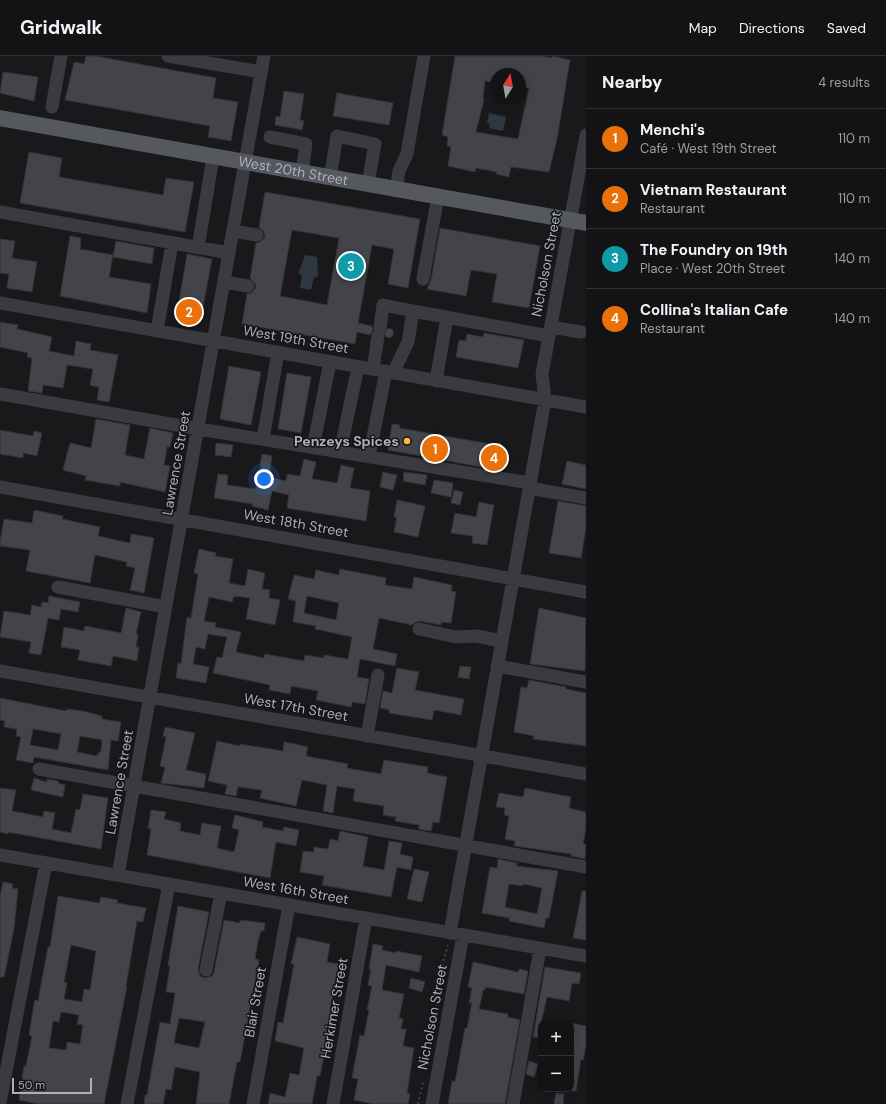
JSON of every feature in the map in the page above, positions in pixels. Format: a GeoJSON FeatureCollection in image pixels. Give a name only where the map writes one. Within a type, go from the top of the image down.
{"type":"FeatureCollection","features":[{"type":"Feature","properties":{"kind":"main road","name":"West 20th Street"},"geometry":{"type":"LineString","coordinates":[[0,118],[578,221]]}},
{"type":"Feature","properties":{"kind":"street"},"geometry":{"type":"LineString","coordinates":[[52,107],[61,56]]}},
{"type":"Feature","properties":{"kind":"street"},"geometry":{"type":"LineString","coordinates":[[168,56],[261,72]]}},
{"type":"Feature","properties":{"kind":"street","name":"Lawrence Street"},"geometry":{"type":"LineString","coordinates":[[118,875],[199,429],[213,341],[264,56]]}},
{"type":"Feature","properties":{"kind":"street"},"geometry":{"type":"LineString","coordinates":[[396,189],[399,171],[407,154],[424,56]]}},
{"type":"Feature","properties":{"kind":"street","name":"Nicholson Street"},"geometry":{"type":"LineString","coordinates":[[450,933],[545,400],[542,374],[550,331],[578,221],[586,135]]}},
{"type":"Feature","properties":{"kind":"street"},"geometry":{"type":"LineString","coordinates":[[330,177],[337,136],[375,144],[368,184]]}},
{"type":"Feature","properties":{"kind":"street"},"geometry":{"type":"LineString","coordinates":[[270,137],[306,144],[302,172]]}},
{"type":"Feature","properties":{"kind":"street"},"geometry":{"type":"LineString","coordinates":[[198,248],[213,157]]}},
{"type":"Feature","properties":{"kind":"street"},"geometry":{"type":"LineString","coordinates":[[423,279],[438,196]]}},
{"type":"Feature","properties":{"kind":"street"},"geometry":{"type":"LineString","coordinates":[[0,212],[229,253]]}},
{"type":"Feature","properties":{"kind":"street"},"geometry":{"type":"LineString","coordinates":[[233,231],[257,235]]}},
{"type":"Feature","properties":{"kind":"street"},"geometry":{"type":"LineString","coordinates":[[157,331],[172,243]]}},
{"type":"Feature","properties":{"kind":"street"},"geometry":{"type":"LineString","coordinates":[[224,282],[248,286]]}},
{"type":"Feature","properties":{"kind":"street","name":"West 19th Street"},"geometry":{"type":"LineString","coordinates":[[0,303],[586,407]]}},
{"type":"Feature","properties":{"kind":"street"},"geometry":{"type":"LineString","coordinates":[[369,457],[384,371],[379,332],[382,306],[447,317],[550,331],[581,332]]}},
{"type":"Feature","properties":{"kind":"street"},"geometry":{"type":"LineString","coordinates":[[384,371],[408,342],[413,311]]}},
{"type":"Feature","properties":{"kind":"street"},"geometry":{"type":"LineString","coordinates":[[436,381],[447,317]]}},
{"type":"Feature","properties":{"kind":"street"},"geometry":{"type":"LineString","coordinates":[[263,439],[278,352]]}},
{"type":"Feature","properties":{"kind":"street"},"geometry":{"type":"LineString","coordinates":[[312,448],[330,362]]}},
{"type":"Feature","properties":{"kind":"street"},"geometry":{"type":"LineString","coordinates":[[340,452],[358,366]]}},
{"type":"Feature","properties":{"kind":"street"},"geometry":{"type":"LineString","coordinates":[[0,394],[369,457],[530,486],[586,498]]}},
{"type":"Feature","properties":{"kind":"street","name":"West 18th Street"},"geometry":{"type":"LineString","coordinates":[[0,487],[586,592]]}},
{"type":"Feature","properties":{"kind":"street"},"geometry":{"type":"LineString","coordinates":[[58,587],[166,607]]}},
{"type":"Feature","properties":{"kind":"street"},"geometry":{"type":"LineString","coordinates":[[419,629],[456,637],[476,636],[502,641]]}},
{"type":"Feature","properties":{"kind":"street"},"geometry":{"type":"LineString","coordinates":[[497,666],[586,682]]}},
{"type":"Feature","properties":{"kind":"street","name":"West 17th Street"},"geometry":{"type":"LineString","coordinates":[[0,671],[367,736],[481,754],[586,774]]}},
{"type":"Feature","properties":{"kind":"street"},"geometry":{"type":"LineString","coordinates":[[367,736],[378,675]]}},
{"type":"Feature","properties":{"kind":"street"},"geometry":{"type":"LineString","coordinates":[[39,769],[586,867]]}},
{"type":"Feature","properties":{"kind":"street","name":"West 16th Street"},"geometry":{"type":"LineString","coordinates":[[0,855],[586,956]]}},
{"type":"Feature","properties":{"kind":"street"},"geometry":{"type":"LineString","coordinates":[[0,1104],[46,863]]}},
{"type":"Feature","properties":{"kind":"street"},"geometry":{"type":"LineString","coordinates":[[127,1104],[169,884]]}},
{"type":"Feature","properties":{"kind":"street"},"geometry":{"type":"LineString","coordinates":[[206,970],[221,893]]}},
{"type":"Feature","properties":{"kind":"street","name":"Blair Street"},"geometry":{"type":"LineString","coordinates":[[253,1104],[289,905]]}},
{"type":"Feature","properties":{"kind":"street","name":"Herkimer Street"},"geometry":{"type":"LineString","coordinates":[[333,1104],[366,918]]}},
{"type":"Feature","properties":{"kind":"street","name":"Nicholson Street"},"geometry":{"type":"LineString","coordinates":[[432,1104],[463,935]]}},
{"type":"Feature","properties":{"kind":"street"},"geometry":{"type":"LineString","coordinates":[[513,1104],[540,949]]}},
{"type":"Feature","properties":{"kind":"path"},"geometry":{"type":"LineString","coordinates":[[433,1027],[440,976],[444,965],[450,933]]}},
{"type":"Feature","properties":{"kind":"path"},"geometry":{"type":"LineString","coordinates":[[418,1104],[424,1080]]}},
{"type":"Feature","properties":{"kind":"shaded area"},"geometry":{"type":"Polygon","coordinates":[[[489,113],[506,117],[503,131],[489,128],[490,124],[487,123],[489,113]]]}},
{"type":"Feature","properties":{"kind":"shaded area"},"geometry":{"type":"Polygon","coordinates":[[[305,255],[317,257],[318,275],[317,277],[314,277],[311,290],[300,288],[302,275],[299,274],[299,272],[305,255]]]}},
{"type":"Feature","properties":{"kind":"building"},"geometry":{"type":"Polygon","coordinates":[[[86,56],[95,56],[216,78],[213,98],[238,102],[231,141],[208,137],[210,126],[65,100],[74,62],[84,64],[86,56]]]}},
{"type":"Feature","properties":{"kind":"building"},"geometry":{"type":"Polygon","coordinates":[[[455,56],[542,56],[552,58],[552,56],[570,60],[557,139],[549,172],[511,167],[509,177],[496,174],[497,172],[476,168],[475,172],[448,166],[451,147],[447,146],[448,137],[442,135],[455,56]]]}},
{"type":"Feature","properties":{"kind":"building"},"geometry":{"type":"Polygon","coordinates":[[[3,72],[38,77],[34,101],[0,93],[3,72]]]}},
{"type":"Feature","properties":{"kind":"building"},"geometry":{"type":"Polygon","coordinates":[[[284,91],[304,94],[300,120],[304,121],[302,130],[275,125],[276,116],[280,117],[284,91]]]}},
{"type":"Feature","properties":{"kind":"building"},"geometry":{"type":"Polygon","coordinates":[[[337,93],[393,103],[389,125],[333,116],[337,93]]]}},
{"type":"Feature","properties":{"kind":"building"},"geometry":{"type":"Polygon","coordinates":[[[29,152],[62,158],[59,177],[163,195],[166,178],[194,182],[185,232],[20,203],[29,152]]]}},
{"type":"Feature","properties":{"kind":"building"},"geometry":{"type":"Polygon","coordinates":[[[265,192],[420,219],[408,288],[388,284],[394,249],[372,245],[358,323],[372,326],[373,330],[370,335],[357,332],[355,344],[242,324],[247,294],[251,293],[256,288],[255,283],[250,278],[256,243],[260,242],[265,237],[264,232],[259,227],[265,192]],[[292,230],[280,296],[327,305],[339,238],[292,230]]]}},
{"type":"Feature","properties":{"kind":"building"},"geometry":{"type":"Polygon","coordinates":[[[440,228],[540,246],[529,308],[492,302],[497,274],[471,270],[466,296],[427,289],[431,280],[440,228]]]}},
{"type":"Feature","properties":{"kind":"building"},"geometry":{"type":"Polygon","coordinates":[[[70,236],[81,238],[80,249],[113,255],[109,277],[151,284],[147,313],[60,296],[70,236]]]}},
{"type":"Feature","properties":{"kind":"building"},"geometry":{"type":"Polygon","coordinates":[[[0,239],[15,241],[12,258],[37,262],[32,292],[7,288],[9,274],[0,273],[0,239]]]}},
{"type":"Feature","properties":{"kind":"building"},"geometry":{"type":"Polygon","coordinates":[[[116,241],[154,248],[152,264],[113,257],[116,241]]]}},
{"type":"Feature","properties":{"kind":"building"},"geometry":{"type":"Polygon","coordinates":[[[187,254],[212,259],[200,323],[176,319],[187,254]]]}},
{"type":"Feature","properties":{"kind":"building"},"geometry":{"type":"Polygon","coordinates":[[[0,322],[18,325],[17,329],[52,337],[49,351],[74,356],[76,341],[91,344],[90,350],[118,355],[109,402],[97,400],[99,387],[90,385],[93,369],[67,365],[63,388],[43,385],[42,393],[28,391],[32,358],[27,357],[28,353],[0,347],[0,322]]]}},
{"type":"Feature","properties":{"kind":"building"},"geometry":{"type":"Polygon","coordinates":[[[387,329],[391,329],[393,333],[391,337],[387,337],[385,335],[385,331],[387,329]]]}},
{"type":"Feature","properties":{"kind":"building"},"geometry":{"type":"Polygon","coordinates":[[[484,333],[524,340],[518,368],[456,357],[459,340],[466,341],[467,334],[483,337],[484,333]]]}},
{"type":"Feature","properties":{"kind":"building"},"geometry":{"type":"Polygon","coordinates":[[[229,366],[261,372],[251,425],[220,419],[229,366]]]}},
{"type":"Feature","properties":{"kind":"building"},"geometry":{"type":"Polygon","coordinates":[[[287,373],[311,377],[301,433],[278,429],[287,373]]]}},
{"type":"Feature","properties":{"kind":"building"},"geometry":{"type":"Polygon","coordinates":[[[96,419],[130,425],[125,455],[144,459],[150,428],[173,433],[170,447],[167,447],[164,465],[170,466],[165,492],[120,482],[120,486],[85,480],[86,476],[63,470],[70,443],[91,448],[96,419]]]}},
{"type":"Feature","properties":{"kind":"building"},"geometry":{"type":"Polygon","coordinates":[[[392,424],[400,425],[399,428],[496,445],[500,443],[505,450],[502,452],[498,470],[388,450],[392,424]]]}},
{"type":"Feature","properties":{"kind":"building"},"geometry":{"type":"Polygon","coordinates":[[[0,430],[33,436],[34,431],[42,433],[37,456],[23,453],[23,458],[0,454],[0,430]]]}},
{"type":"Feature","properties":{"kind":"building"},"geometry":{"type":"Polygon","coordinates":[[[216,443],[233,445],[231,457],[215,455],[216,443]]]}},
{"type":"Feature","properties":{"kind":"building"},"geometry":{"type":"Polygon","coordinates":[[[262,454],[272,456],[269,477],[286,481],[287,474],[300,476],[304,459],[316,462],[312,479],[337,483],[341,465],[354,468],[350,488],[370,491],[366,521],[287,508],[289,495],[272,491],[268,510],[252,506],[253,504],[214,498],[218,474],[228,475],[227,485],[256,489],[262,454]]]}},
{"type":"Feature","properties":{"kind":"building"},"geometry":{"type":"Polygon","coordinates":[[[567,461],[586,465],[586,489],[562,484],[567,461]]]}},
{"type":"Feature","properties":{"kind":"building"},"geometry":{"type":"Polygon","coordinates":[[[383,472],[397,475],[393,490],[380,487],[383,472]]]}},
{"type":"Feature","properties":{"kind":"building"},"geometry":{"type":"Polygon","coordinates":[[[404,472],[427,475],[425,485],[403,481],[404,472]]]}},
{"type":"Feature","properties":{"kind":"building"},"geometry":{"type":"Polygon","coordinates":[[[434,480],[453,483],[451,497],[431,493],[434,480]]]}},
{"type":"Feature","properties":{"kind":"building"},"geometry":{"type":"Polygon","coordinates":[[[454,490],[463,492],[460,505],[451,503],[454,490]]]}},
{"type":"Feature","properties":{"kind":"building"},"geometry":{"type":"Polygon","coordinates":[[[397,500],[425,506],[418,537],[394,532],[397,517],[394,517],[397,500]]]}},
{"type":"Feature","properties":{"kind":"building"},"geometry":{"type":"Polygon","coordinates":[[[558,501],[586,506],[586,528],[581,558],[549,553],[558,501]]]}},
{"type":"Feature","properties":{"kind":"building"},"geometry":{"type":"Polygon","coordinates":[[[479,502],[494,505],[487,545],[472,543],[473,536],[451,533],[455,513],[476,517],[479,502]]]}},
{"type":"Feature","properties":{"kind":"building"},"geometry":{"type":"Polygon","coordinates":[[[34,510],[63,516],[62,519],[100,527],[98,536],[130,543],[131,534],[154,538],[144,593],[130,590],[135,568],[126,566],[127,562],[95,555],[90,583],[26,571],[30,550],[0,546],[0,541],[4,519],[32,523],[34,510]]]}},
{"type":"Feature","properties":{"kind":"building"},"geometry":{"type":"Polygon","coordinates":[[[199,549],[216,553],[215,556],[233,559],[229,583],[245,586],[248,569],[265,573],[262,589],[270,590],[269,598],[280,600],[275,625],[246,619],[250,598],[234,596],[232,602],[209,597],[204,621],[216,623],[215,627],[241,632],[236,652],[264,658],[265,654],[304,661],[305,655],[323,658],[324,655],[348,659],[352,637],[315,629],[316,626],[293,622],[296,601],[288,599],[294,575],[314,579],[316,570],[339,575],[340,569],[386,578],[385,585],[412,589],[414,577],[452,585],[451,591],[456,592],[451,623],[441,622],[441,625],[420,621],[412,625],[379,618],[373,649],[397,654],[395,666],[360,659],[357,677],[369,679],[365,704],[352,702],[351,707],[316,700],[318,691],[291,686],[290,694],[269,690],[270,685],[213,673],[217,657],[222,658],[227,637],[208,634],[205,649],[196,647],[193,664],[209,667],[206,683],[176,678],[178,663],[181,664],[187,617],[191,618],[198,574],[194,573],[199,549]],[[307,596],[304,613],[336,620],[339,603],[307,596]]]}},
{"type":"Feature","properties":{"kind":"building"},"geometry":{"type":"Polygon","coordinates":[[[49,596],[80,602],[78,612],[61,609],[59,620],[48,618],[41,655],[29,653],[31,642],[0,637],[4,611],[30,615],[32,605],[41,607],[42,602],[48,603],[49,596]]]}},
{"type":"Feature","properties":{"kind":"building"},"geometry":{"type":"Polygon","coordinates":[[[126,608],[141,612],[136,634],[138,635],[136,647],[139,647],[137,661],[113,656],[111,666],[78,660],[80,650],[61,647],[64,627],[84,631],[85,626],[121,633],[126,608]]]}},
{"type":"Feature","properties":{"kind":"building"},"geometry":{"type":"Polygon","coordinates":[[[539,608],[586,618],[585,671],[530,664],[539,608]]]}},
{"type":"Feature","properties":{"kind":"building"},"geometry":{"type":"Polygon","coordinates":[[[460,666],[471,667],[469,679],[458,677],[460,666]]]}},
{"type":"Feature","properties":{"kind":"building"},"geometry":{"type":"Polygon","coordinates":[[[397,668],[419,672],[415,690],[464,699],[461,715],[434,710],[432,720],[389,713],[389,710],[380,708],[383,691],[392,693],[397,668]]]}},
{"type":"Feature","properties":{"kind":"building"},"geometry":{"type":"Polygon","coordinates":[[[529,680],[566,687],[566,689],[586,693],[586,746],[533,739],[534,736],[514,732],[521,687],[527,688],[529,680]]]}},
{"type":"Feature","properties":{"kind":"building"},"geometry":{"type":"Polygon","coordinates":[[[0,698],[66,711],[67,709],[83,711],[102,716],[102,719],[121,722],[118,741],[111,740],[108,770],[34,757],[33,763],[16,760],[21,737],[16,736],[17,729],[4,727],[5,721],[0,720],[0,698]],[[33,729],[30,745],[58,750],[61,734],[33,729]],[[80,736],[77,752],[96,756],[101,751],[102,740],[80,736]]]}},
{"type":"Feature","properties":{"kind":"building"},"geometry":{"type":"Polygon","coordinates":[[[165,727],[195,733],[186,770],[206,774],[204,788],[161,783],[165,767],[160,766],[166,737],[163,736],[165,727]]]}},
{"type":"Feature","properties":{"kind":"building"},"geometry":{"type":"Polygon","coordinates":[[[217,741],[240,746],[240,744],[283,751],[284,742],[300,745],[308,747],[306,756],[348,764],[347,768],[381,774],[384,760],[428,767],[427,773],[447,777],[439,823],[433,822],[431,831],[419,829],[419,825],[395,821],[396,817],[383,815],[384,806],[353,801],[355,789],[337,786],[333,813],[323,811],[327,785],[302,780],[296,806],[260,798],[262,790],[238,787],[236,796],[225,794],[227,785],[208,781],[217,741]]]}},
{"type":"Feature","properties":{"kind":"building"},"geometry":{"type":"Polygon","coordinates":[[[34,778],[47,782],[47,779],[58,781],[58,783],[65,785],[63,797],[31,790],[34,778]]]}},
{"type":"Feature","properties":{"kind":"building"},"geometry":{"type":"Polygon","coordinates":[[[0,788],[16,790],[12,811],[43,817],[44,811],[55,813],[52,829],[71,833],[76,809],[80,810],[83,794],[108,798],[101,849],[8,832],[8,834],[0,832],[0,788]]]}},
{"type":"Feature","properties":{"kind":"building"},"geometry":{"type":"Polygon","coordinates":[[[525,788],[571,797],[569,808],[586,812],[586,828],[583,844],[586,845],[585,859],[571,856],[572,854],[514,846],[515,841],[505,839],[509,816],[504,815],[505,808],[496,807],[499,793],[523,797],[525,788]]]}},
{"type":"Feature","properties":{"kind":"building"},"geometry":{"type":"Polygon","coordinates":[[[151,810],[166,812],[164,819],[181,823],[180,831],[200,835],[202,823],[221,826],[217,848],[234,852],[239,830],[232,828],[235,815],[263,822],[262,827],[283,831],[284,827],[299,830],[296,846],[276,842],[270,878],[147,855],[151,829],[148,828],[151,810]]]}},
{"type":"Feature","properties":{"kind":"building"},"geometry":{"type":"Polygon","coordinates":[[[340,831],[368,837],[363,866],[384,870],[389,841],[402,843],[400,854],[413,857],[411,870],[397,867],[391,897],[322,885],[324,876],[300,872],[303,851],[314,852],[314,847],[328,849],[330,839],[338,841],[340,831]]]}},
{"type":"Feature","properties":{"kind":"building"},"geometry":{"type":"Polygon","coordinates":[[[498,859],[517,863],[516,866],[558,871],[549,918],[546,918],[544,928],[509,921],[509,918],[482,913],[490,867],[497,868],[498,859]],[[509,884],[505,907],[537,914],[542,888],[523,884],[523,886],[509,884]]]}},
{"type":"Feature","properties":{"kind":"building"},"geometry":{"type":"Polygon","coordinates":[[[414,869],[429,872],[422,902],[407,899],[414,869]]]}},
{"type":"Feature","properties":{"kind":"building"},"geometry":{"type":"Polygon","coordinates":[[[3,882],[13,884],[12,888],[18,889],[14,929],[4,977],[0,977],[0,896],[3,882]]]}},
{"type":"Feature","properties":{"kind":"building"},"geometry":{"type":"Polygon","coordinates":[[[582,891],[586,891],[586,940],[573,938],[582,891]]]}},
{"type":"Feature","properties":{"kind":"building"},"geometry":{"type":"Polygon","coordinates":[[[58,896],[99,903],[101,897],[118,900],[117,903],[146,908],[143,922],[137,921],[127,986],[104,1104],[39,1104],[19,1100],[24,1066],[26,1066],[32,1036],[29,1035],[35,1000],[38,1001],[48,947],[50,947],[58,896]],[[71,945],[64,982],[67,983],[64,999],[82,1002],[84,989],[90,990],[96,951],[71,945]],[[61,1012],[59,1022],[53,1021],[49,1048],[66,1050],[67,1042],[80,1044],[83,1025],[77,1024],[79,1015],[61,1012]]]}},
{"type":"Feature","properties":{"kind":"building"},"geometry":{"type":"Polygon","coordinates":[[[178,906],[209,912],[198,969],[200,976],[205,978],[212,976],[214,972],[224,920],[240,923],[240,920],[265,923],[264,931],[261,931],[258,941],[255,959],[259,960],[240,1062],[237,1062],[229,1104],[196,1104],[200,1072],[175,1067],[171,1090],[166,1089],[163,1104],[144,1104],[145,1095],[147,1095],[160,1022],[170,1024],[175,993],[166,992],[170,966],[168,965],[178,906]],[[179,1018],[174,1043],[199,1048],[205,1022],[179,1018]]]}},
{"type":"Feature","properties":{"kind":"building"},"geometry":{"type":"Polygon","coordinates":[[[297,937],[330,944],[327,962],[339,964],[331,1004],[329,1030],[320,1076],[317,1076],[312,1104],[268,1104],[270,1093],[285,1097],[290,1073],[299,1075],[304,1048],[275,1041],[278,1022],[283,1023],[294,964],[291,964],[297,937]]]}},
{"type":"Feature","properties":{"kind":"building"},"geometry":{"type":"Polygon","coordinates":[[[373,944],[383,946],[382,950],[422,956],[419,972],[386,965],[382,990],[404,994],[399,1018],[403,1019],[401,1029],[406,1029],[403,1046],[414,1048],[407,1093],[410,1094],[408,1104],[373,1104],[354,1100],[358,1079],[352,1078],[360,1035],[364,1036],[369,1010],[367,1010],[372,986],[368,985],[373,944]]]}},
{"type":"Feature","properties":{"kind":"building"},"geometry":{"type":"Polygon","coordinates":[[[473,962],[518,972],[519,969],[528,971],[524,994],[485,987],[479,1009],[508,1014],[508,1017],[520,1020],[505,1104],[448,1104],[452,1081],[455,1082],[465,1028],[467,1028],[472,1003],[469,1003],[472,988],[468,987],[473,962]]]}},
{"type":"Feature","properties":{"kind":"building"},"geometry":{"type":"Polygon","coordinates":[[[545,967],[581,973],[579,984],[572,983],[569,1001],[547,997],[542,1020],[538,1020],[538,1038],[533,1037],[545,967]]]}},
{"type":"Feature","properties":{"kind":"building"},"geometry":{"type":"Polygon","coordinates":[[[411,978],[425,982],[422,992],[409,988],[411,978]]]}},
{"type":"Feature","properties":{"kind":"building"},"geometry":{"type":"Polygon","coordinates":[[[574,1024],[586,1026],[586,1045],[583,1060],[581,1059],[576,1091],[574,1091],[574,1024]]]}},
{"type":"Feature","properties":{"kind":"building"},"geometry":{"type":"Polygon","coordinates":[[[529,1061],[538,1064],[534,1077],[526,1074],[529,1061]]]}},
{"type":"Feature","properties":{"kind":"building"},"geometry":{"type":"Polygon","coordinates":[[[556,1093],[564,1094],[563,1104],[554,1104],[556,1093]]]}},
{"type":"Feature","properties":{"kind":"place","name":"The Foundry on 19th"},"geometry":{"type":"Point","coordinates":[351,266]}},
{"type":"Feature","properties":{"kind":"place","name":"Vietnam Restaurant"},"geometry":{"type":"Point","coordinates":[189,312]}},
{"type":"Feature","properties":{"kind":"place","name":"Penzeys Spices"},"geometry":{"type":"Point","coordinates":[407,441]}},
{"type":"Feature","properties":{"kind":"place","name":"Menchi's"},"geometry":{"type":"Point","coordinates":[435,449]}},
{"type":"Feature","properties":{"kind":"place","name":"Collina's Italian Cafe"},"geometry":{"type":"Point","coordinates":[494,458]}}]}
